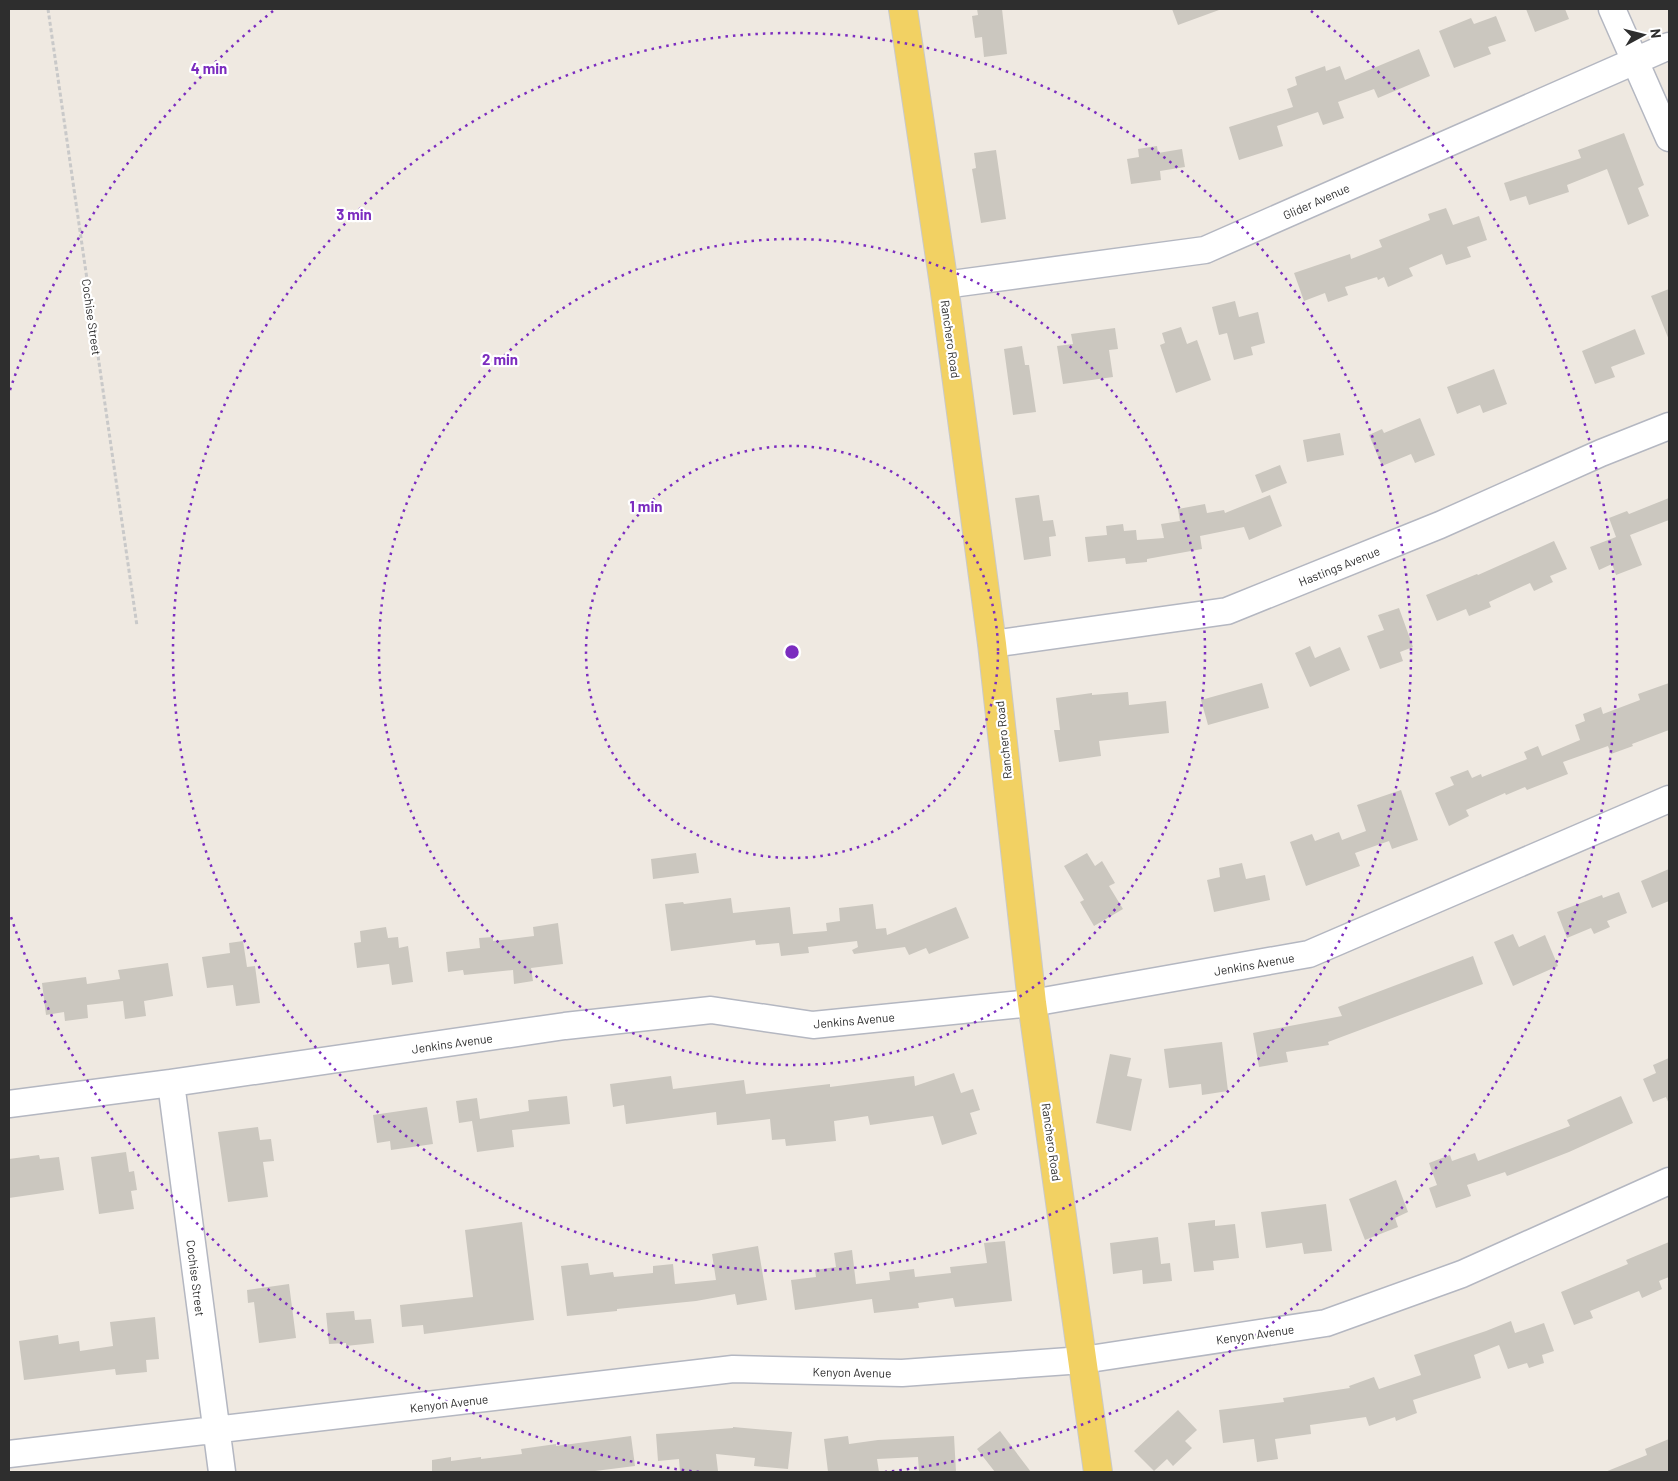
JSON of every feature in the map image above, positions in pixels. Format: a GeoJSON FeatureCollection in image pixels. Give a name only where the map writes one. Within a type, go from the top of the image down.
{"type":"FeatureCollection","features":[{"type":"Feature","properties":{"kind":"main road","name":"Ranchero Road"},"geometry":{"type":"LineString","coordinates":[[903,9],[944,285],[992,644],[1032,1003],[1098,1472]]}},
{"type":"Feature","properties":{"kind":"street"},"geometry":{"type":"LineString","coordinates":[[1612,9],[1669,138]]}},
{"type":"Feature","properties":{"kind":"street","name":"Glider Avenue"},"geometry":{"type":"LineString","coordinates":[[944,285],[1206,250],[1669,46]]}},
{"type":"Feature","properties":{"kind":"street","name":"Hastings Avenue"},"geometry":{"type":"LineString","coordinates":[[992,644],[1227,611],[1440,525],[1601,453],[1669,426]]}},
{"type":"Feature","properties":{"kind":"street","name":"Jenkins Avenue"},"geometry":{"type":"LineString","coordinates":[[9,1104],[171,1083],[565,1026],[710,1010],[813,1025],[1032,1003],[1309,954],[1669,799]]}},
{"type":"Feature","properties":{"kind":"street","name":"Cochise Street"},"geometry":{"type":"LineString","coordinates":[[171,1083],[222,1472]]}},
{"type":"Feature","properties":{"kind":"street","name":"Kenyon Avenue"},"geometry":{"type":"LineString","coordinates":[[9,1454],[733,1369],[902,1373],[1083,1360],[1326,1323],[1462,1274],[1669,1181]]}},
{"type":"Feature","properties":{"kind":"path","name":"Cochise Street"},"geometry":{"type":"LineString","coordinates":[[48,9],[137,626]]}},
{"type":"Feature","properties":{"kind":"building"},"geometry":{"type":"Polygon","coordinates":[[[977,9],[1002,9],[1007,54],[984,57],[982,37],[975,38],[972,16],[978,15],[977,9]]]}},
{"type":"Feature","properties":{"kind":"building"},"geometry":{"type":"Polygon","coordinates":[[[1172,9],[1218,9],[1219,10],[1178,25],[1172,9]]]}},
{"type":"Feature","properties":{"kind":"building"},"geometry":{"type":"Polygon","coordinates":[[[1526,9],[1565,9],[1569,19],[1535,32],[1526,9]]]}},
{"type":"Feature","properties":{"kind":"building"},"geometry":{"type":"Polygon","coordinates":[[[1496,16],[1506,41],[1488,47],[1491,54],[1454,68],[1439,31],[1471,18],[1474,24],[1496,16]]]}},
{"type":"Feature","properties":{"kind":"building"},"geometry":{"type":"Polygon","coordinates":[[[1419,49],[1430,76],[1378,98],[1374,89],[1338,102],[1344,118],[1323,125],[1318,112],[1277,126],[1283,146],[1239,160],[1229,127],[1293,107],[1287,89],[1297,85],[1295,77],[1325,66],[1326,71],[1340,66],[1345,80],[1419,49]]]}},
{"type":"Feature","properties":{"kind":"building"},"geometry":{"type":"Polygon","coordinates":[[[1624,133],[1644,185],[1638,188],[1649,216],[1628,225],[1607,169],[1567,185],[1569,192],[1529,205],[1526,196],[1510,201],[1504,183],[1581,158],[1578,150],[1624,133]]]}},
{"type":"Feature","properties":{"kind":"building"},"geometry":{"type":"Polygon","coordinates":[[[1157,146],[1158,153],[1182,149],[1185,167],[1160,171],[1161,180],[1131,184],[1127,159],[1139,157],[1138,149],[1157,146]]]}},
{"type":"Feature","properties":{"kind":"building"},"geometry":{"type":"Polygon","coordinates":[[[996,150],[1006,219],[981,223],[972,169],[976,168],[974,153],[996,150]]]}},
{"type":"Feature","properties":{"kind":"building"},"geometry":{"type":"Polygon","coordinates":[[[1446,208],[1453,225],[1479,216],[1487,240],[1467,247],[1471,257],[1446,265],[1442,254],[1409,268],[1413,276],[1388,287],[1384,277],[1378,280],[1377,277],[1345,287],[1348,295],[1328,302],[1325,293],[1304,301],[1294,273],[1350,254],[1351,259],[1382,247],[1379,240],[1430,220],[1428,214],[1446,208]]]}},
{"type":"Feature","properties":{"kind":"building"},"geometry":{"type":"Polygon","coordinates":[[[1669,289],[1669,340],[1651,296],[1669,289]]]}},
{"type":"Feature","properties":{"kind":"building"},"geometry":{"type":"Polygon","coordinates":[[[1235,301],[1239,317],[1258,312],[1265,343],[1251,347],[1253,355],[1234,360],[1227,333],[1219,335],[1212,307],[1235,301]]]}},
{"type":"Feature","properties":{"kind":"building"},"geometry":{"type":"Polygon","coordinates":[[[1181,327],[1187,344],[1197,340],[1211,380],[1176,393],[1160,345],[1165,343],[1162,333],[1181,327]]]}},
{"type":"Feature","properties":{"kind":"building"},"geometry":{"type":"Polygon","coordinates":[[[1115,328],[1118,349],[1109,350],[1113,377],[1063,384],[1057,346],[1073,344],[1071,334],[1115,328]]]}},
{"type":"Feature","properties":{"kind":"building"},"geometry":{"type":"Polygon","coordinates":[[[1635,329],[1645,354],[1611,367],[1615,377],[1595,384],[1582,351],[1635,329]]]}},
{"type":"Feature","properties":{"kind":"building"},"geometry":{"type":"Polygon","coordinates":[[[1022,346],[1025,365],[1029,365],[1036,412],[1013,415],[1004,349],[1022,346]]]}},
{"type":"Feature","properties":{"kind":"building"},"geometry":{"type":"Polygon","coordinates":[[[1494,369],[1507,404],[1483,413],[1480,405],[1457,414],[1447,387],[1494,369]]]}},
{"type":"Feature","properties":{"kind":"building"},"geometry":{"type":"Polygon","coordinates":[[[1420,418],[1435,455],[1415,463],[1411,454],[1382,466],[1369,435],[1382,429],[1384,433],[1420,418]]]}},
{"type":"Feature","properties":{"kind":"building"},"geometry":{"type":"Polygon","coordinates":[[[1340,433],[1344,455],[1307,462],[1303,440],[1340,433]]]}},
{"type":"Feature","properties":{"kind":"building"},"geometry":{"type":"Polygon","coordinates":[[[1280,465],[1287,483],[1262,493],[1255,475],[1280,465]]]}},
{"type":"Feature","properties":{"kind":"building"},"geometry":{"type":"Polygon","coordinates":[[[1039,495],[1043,521],[1053,520],[1056,536],[1049,537],[1051,556],[1024,560],[1015,498],[1039,495]]]}},
{"type":"Feature","properties":{"kind":"building"},"geometry":{"type":"Polygon","coordinates":[[[1270,495],[1282,526],[1249,540],[1244,527],[1200,536],[1202,549],[1147,559],[1147,562],[1126,564],[1125,558],[1088,562],[1085,537],[1107,535],[1106,526],[1123,524],[1124,531],[1136,530],[1137,540],[1164,538],[1161,524],[1180,521],[1178,509],[1205,504],[1207,513],[1224,510],[1225,513],[1270,495]]]}},
{"type":"Feature","properties":{"kind":"building"},"geometry":{"type":"Polygon","coordinates":[[[1669,498],[1669,520],[1630,535],[1642,565],[1616,575],[1612,564],[1599,570],[1590,547],[1616,537],[1609,518],[1627,511],[1629,514],[1669,498]]]}},
{"type":"Feature","properties":{"kind":"building"},"geometry":{"type":"Polygon","coordinates":[[[1554,541],[1567,569],[1550,576],[1553,582],[1534,591],[1530,583],[1489,602],[1491,607],[1469,616],[1466,609],[1437,621],[1426,595],[1478,575],[1554,541]]]}},
{"type":"Feature","properties":{"kind":"building"},"geometry":{"type":"Polygon","coordinates":[[[1399,608],[1413,647],[1400,652],[1403,661],[1380,669],[1367,636],[1384,630],[1378,615],[1399,608]]]}},
{"type":"Feature","properties":{"kind":"building"},"geometry":{"type":"Polygon","coordinates":[[[1310,646],[1315,658],[1340,647],[1350,670],[1310,687],[1295,653],[1310,646]]]}},
{"type":"Feature","properties":{"kind":"building"},"geometry":{"type":"Polygon","coordinates":[[[1262,683],[1269,708],[1208,725],[1201,700],[1262,683]]]}},
{"type":"Feature","properties":{"kind":"building"},"geometry":{"type":"Polygon","coordinates":[[[1669,683],[1669,730],[1611,754],[1608,746],[1563,762],[1568,774],[1527,790],[1525,787],[1506,795],[1505,793],[1466,810],[1469,816],[1449,826],[1435,793],[1454,785],[1450,777],[1468,770],[1472,778],[1481,774],[1482,777],[1527,759],[1524,752],[1538,746],[1542,756],[1580,740],[1575,725],[1585,721],[1583,714],[1601,707],[1603,714],[1640,700],[1638,694],[1669,683]]]}},
{"type":"Feature","properties":{"kind":"building"},"geometry":{"type":"Polygon","coordinates":[[[1128,692],[1129,705],[1166,701],[1169,733],[1099,741],[1101,756],[1059,762],[1054,730],[1060,730],[1056,698],[1092,693],[1092,695],[1128,692]]]}},
{"type":"Feature","properties":{"kind":"building"},"geometry":{"type":"Polygon","coordinates":[[[1401,790],[1418,840],[1392,849],[1389,841],[1355,853],[1360,866],[1306,886],[1290,842],[1312,834],[1315,841],[1339,832],[1342,840],[1366,831],[1357,805],[1401,790]]]}},
{"type":"Feature","properties":{"kind":"building"},"geometry":{"type":"Polygon","coordinates":[[[696,853],[699,873],[653,879],[651,859],[696,853]]]}},
{"type":"Feature","properties":{"kind":"building"},"geometry":{"type":"Polygon","coordinates":[[[1087,853],[1095,866],[1102,861],[1115,883],[1109,886],[1123,909],[1094,926],[1080,902],[1084,900],[1064,866],[1087,853]]]}},
{"type":"Feature","properties":{"kind":"building"},"geometry":{"type":"Polygon","coordinates":[[[1242,863],[1246,879],[1265,875],[1270,900],[1214,912],[1207,880],[1220,877],[1219,868],[1242,863]]]}},
{"type":"Feature","properties":{"kind":"building"},"geometry":{"type":"Polygon","coordinates":[[[1669,869],[1669,901],[1652,908],[1641,881],[1669,869]]]}},
{"type":"Feature","properties":{"kind":"building"},"geometry":{"type":"Polygon","coordinates":[[[1619,892],[1627,913],[1607,921],[1610,927],[1594,934],[1591,928],[1567,938],[1557,912],[1602,895],[1603,898],[1619,892]]]}},
{"type":"Feature","properties":{"kind":"building"},"geometry":{"type":"Polygon","coordinates":[[[731,898],[733,913],[790,907],[793,934],[827,931],[826,923],[840,921],[839,908],[873,904],[876,929],[886,928],[887,935],[956,907],[969,938],[929,954],[926,948],[909,955],[905,947],[854,954],[852,950],[858,947],[857,941],[808,947],[809,953],[781,956],[779,943],[756,945],[755,940],[671,951],[665,904],[683,902],[684,904],[731,898]]]}},
{"type":"Feature","properties":{"kind":"building"},"geometry":{"type":"Polygon","coordinates":[[[558,923],[563,964],[531,968],[533,981],[514,984],[513,970],[464,975],[463,970],[448,972],[446,952],[480,948],[479,938],[493,937],[493,941],[534,936],[533,927],[558,923]]]}},
{"type":"Feature","properties":{"kind":"building"},"geometry":{"type":"Polygon","coordinates":[[[386,927],[388,938],[398,937],[399,948],[408,946],[413,982],[392,985],[389,964],[357,968],[354,943],[361,942],[360,931],[386,927]]]}},
{"type":"Feature","properties":{"kind":"building"},"geometry":{"type":"Polygon","coordinates":[[[1513,934],[1519,947],[1545,935],[1558,966],[1513,986],[1494,942],[1513,934]]]}},
{"type":"Feature","properties":{"kind":"building"},"geometry":{"type":"Polygon","coordinates":[[[243,941],[247,967],[255,966],[260,1003],[236,1006],[233,985],[207,988],[202,957],[230,953],[229,943],[243,941]]]}},
{"type":"Feature","properties":{"kind":"building"},"geometry":{"type":"Polygon","coordinates":[[[1473,956],[1483,984],[1328,1042],[1329,1045],[1286,1052],[1288,1062],[1259,1067],[1253,1033],[1342,1016],[1338,1007],[1473,956]]]}},
{"type":"Feature","properties":{"kind":"building"},"geometry":{"type":"Polygon","coordinates":[[[168,963],[173,996],[144,1001],[146,1016],[125,1019],[123,1001],[87,1005],[88,1018],[65,1021],[64,1012],[46,1015],[42,983],[86,977],[87,984],[120,979],[118,970],[168,963]]]}},
{"type":"Feature","properties":{"kind":"building"},"geometry":{"type":"Polygon","coordinates":[[[1222,1042],[1228,1091],[1202,1095],[1201,1084],[1169,1088],[1164,1049],[1222,1042]]]}},
{"type":"Feature","properties":{"kind":"building"},"geometry":{"type":"Polygon","coordinates":[[[1110,1054],[1131,1058],[1127,1076],[1142,1079],[1131,1131],[1096,1123],[1110,1054]]]}},
{"type":"Feature","properties":{"kind":"building"},"geometry":{"type":"Polygon","coordinates":[[[1669,1058],[1669,1104],[1666,1097],[1653,1102],[1643,1079],[1656,1073],[1653,1065],[1669,1058]]]}},
{"type":"Feature","properties":{"kind":"building"},"geometry":{"type":"Polygon","coordinates":[[[954,1073],[961,1093],[973,1089],[980,1110],[970,1113],[977,1134],[942,1145],[933,1116],[870,1125],[868,1116],[834,1121],[836,1141],[786,1146],[785,1139],[772,1140],[770,1119],[717,1125],[716,1112],[626,1124],[624,1105],[613,1107],[610,1084],[671,1076],[673,1089],[744,1080],[746,1094],[830,1084],[830,1087],[914,1076],[915,1086],[954,1073]]]}},
{"type":"Feature","properties":{"kind":"building"},"geometry":{"type":"Polygon","coordinates":[[[567,1096],[570,1124],[512,1130],[514,1147],[477,1152],[472,1121],[459,1123],[456,1101],[477,1098],[480,1119],[529,1111],[528,1100],[567,1096]]]}},
{"type":"Feature","properties":{"kind":"building"},"geometry":{"type":"Polygon","coordinates":[[[1621,1096],[1633,1123],[1569,1152],[1507,1176],[1505,1172],[1467,1185],[1471,1196],[1436,1208],[1429,1188],[1437,1185],[1429,1163],[1450,1155],[1452,1161],[1475,1153],[1478,1161],[1570,1126],[1567,1120],[1621,1096]]]}},
{"type":"Feature","properties":{"kind":"building"},"geometry":{"type":"Polygon","coordinates":[[[427,1107],[433,1144],[391,1150],[390,1141],[377,1143],[373,1115],[427,1107]]]}},
{"type":"Feature","properties":{"kind":"building"},"geometry":{"type":"Polygon","coordinates":[[[258,1127],[260,1140],[271,1139],[274,1161],[263,1162],[268,1197],[228,1202],[218,1132],[258,1127]]]}},
{"type":"Feature","properties":{"kind":"building"},"geometry":{"type":"Polygon","coordinates":[[[126,1152],[129,1172],[134,1171],[137,1190],[131,1191],[134,1209],[99,1214],[91,1157],[126,1152]]]}},
{"type":"Feature","properties":{"kind":"building"},"geometry":{"type":"Polygon","coordinates":[[[39,1155],[40,1159],[59,1157],[64,1190],[9,1198],[9,1159],[39,1155]]]}},
{"type":"Feature","properties":{"kind":"building"},"geometry":{"type":"Polygon","coordinates":[[[1396,1180],[1408,1212],[1395,1218],[1398,1227],[1365,1240],[1349,1199],[1396,1180]]]}},
{"type":"Feature","properties":{"kind":"building"},"geometry":{"type":"Polygon","coordinates":[[[1326,1204],[1332,1251],[1304,1254],[1302,1243],[1266,1248],[1261,1212],[1326,1204]]]}},
{"type":"Feature","properties":{"kind":"building"},"geometry":{"type":"Polygon","coordinates":[[[1215,1220],[1215,1226],[1235,1224],[1239,1258],[1213,1261],[1214,1270],[1194,1272],[1188,1223],[1215,1220]]]}},
{"type":"Feature","properties":{"kind":"building"},"geometry":{"type":"Polygon","coordinates":[[[522,1222],[534,1320],[424,1334],[423,1325],[402,1327],[400,1305],[473,1297],[465,1230],[522,1222]]]}},
{"type":"Feature","properties":{"kind":"building"},"geometry":{"type":"Polygon","coordinates":[[[1158,1237],[1161,1264],[1170,1263],[1172,1281],[1143,1284],[1142,1270],[1113,1274],[1110,1243],[1158,1237]]]}},
{"type":"Feature","properties":{"kind":"building"},"geometry":{"type":"Polygon","coordinates":[[[1005,1241],[1012,1301],[955,1307],[953,1298],[918,1303],[919,1308],[874,1313],[872,1299],[795,1310],[791,1280],[816,1277],[815,1270],[836,1267],[834,1253],[852,1250],[856,1284],[890,1280],[889,1272],[914,1269],[915,1277],[951,1273],[950,1267],[987,1263],[984,1243],[1005,1241]]]}},
{"type":"Feature","properties":{"kind":"building"},"geometry":{"type":"Polygon","coordinates":[[[1669,1242],[1669,1277],[1659,1281],[1662,1289],[1642,1298],[1639,1291],[1590,1311],[1593,1318],[1574,1325],[1561,1292],[1628,1264],[1626,1260],[1669,1242]]]}},
{"type":"Feature","properties":{"kind":"building"},"geometry":{"type":"Polygon","coordinates":[[[758,1246],[767,1300],[737,1305],[735,1294],[696,1301],[567,1316],[561,1266],[588,1263],[590,1275],[613,1272],[614,1277],[653,1273],[653,1266],[673,1264],[675,1284],[716,1280],[712,1254],[758,1246]]]}},
{"type":"Feature","properties":{"kind":"building"},"geometry":{"type":"Polygon","coordinates":[[[289,1284],[296,1338],[259,1343],[254,1302],[248,1303],[247,1290],[289,1284]]]}},
{"type":"Feature","properties":{"kind":"building"},"geometry":{"type":"Polygon","coordinates":[[[354,1311],[355,1320],[371,1319],[374,1343],[346,1346],[346,1343],[329,1344],[326,1313],[354,1311]]]}},
{"type":"Feature","properties":{"kind":"building"},"geometry":{"type":"Polygon","coordinates":[[[155,1317],[159,1359],[146,1360],[147,1372],[116,1375],[115,1369],[24,1380],[19,1341],[58,1335],[59,1344],[79,1341],[80,1351],[113,1346],[110,1322],[155,1317]]]}},
{"type":"Feature","properties":{"kind":"building"},"geometry":{"type":"Polygon","coordinates":[[[1511,1321],[1515,1333],[1544,1323],[1554,1351],[1542,1355],[1544,1363],[1529,1368],[1527,1363],[1508,1369],[1499,1345],[1474,1355],[1481,1378],[1413,1400],[1417,1413],[1396,1421],[1395,1417],[1369,1426],[1366,1417],[1310,1425],[1311,1434],[1275,1439],[1278,1459],[1257,1462],[1254,1439],[1223,1443],[1219,1410],[1284,1402],[1283,1398],[1350,1388],[1349,1386],[1374,1377],[1379,1389],[1421,1375],[1414,1355],[1511,1321]]]}},
{"type":"Feature","properties":{"kind":"building"},"geometry":{"type":"Polygon","coordinates":[[[1178,1410],[1197,1430],[1185,1441],[1192,1448],[1173,1466],[1167,1459],[1154,1471],[1134,1451],[1178,1410]]]}},
{"type":"Feature","properties":{"kind":"building"},"geometry":{"type":"Polygon","coordinates":[[[733,1427],[792,1432],[788,1469],[754,1466],[755,1458],[716,1454],[718,1471],[680,1472],[679,1459],[658,1461],[656,1434],[733,1427]]]}},
{"type":"Feature","properties":{"kind":"building"},"geometry":{"type":"Polygon","coordinates":[[[1000,1431],[1031,1472],[995,1472],[977,1449],[1000,1431]]]}},
{"type":"Feature","properties":{"kind":"building"},"geometry":{"type":"Polygon","coordinates":[[[631,1436],[635,1466],[587,1472],[432,1472],[432,1460],[451,1457],[451,1461],[481,1457],[481,1459],[522,1454],[521,1449],[631,1436]]]}},
{"type":"Feature","properties":{"kind":"building"},"geometry":{"type":"Polygon","coordinates":[[[848,1436],[849,1444],[878,1440],[954,1436],[956,1472],[919,1472],[918,1457],[877,1459],[879,1472],[828,1472],[824,1439],[848,1436]]]}},
{"type":"Feature","properties":{"kind":"building"},"geometry":{"type":"Polygon","coordinates":[[[1669,1439],[1669,1472],[1605,1472],[1647,1455],[1645,1449],[1669,1439]]]}}]}
